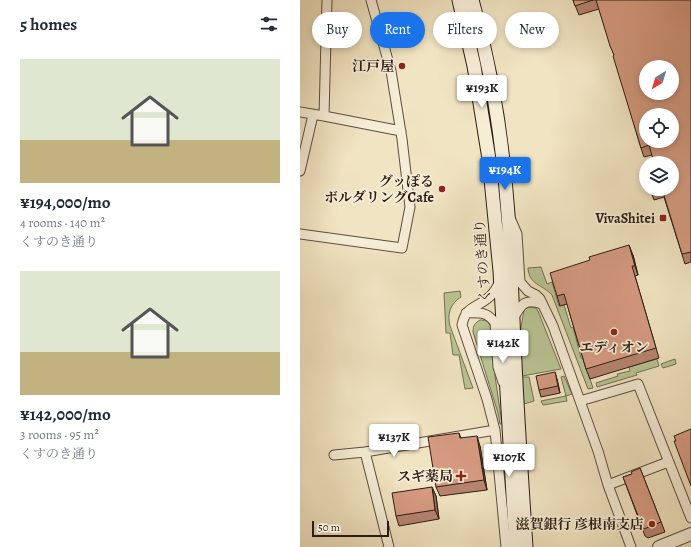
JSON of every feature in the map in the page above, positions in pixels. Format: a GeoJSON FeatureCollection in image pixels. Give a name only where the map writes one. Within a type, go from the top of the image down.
{"type":"FeatureCollection","features":[{"type":"Feature","properties":{"kind":"main road","name":"くすのき通り"},"geometry":{"type":"LineString","coordinates":[[458,0],[474,66],[489,158],[500,282],[506,390],[512,408],[526,547]]}},
{"type":"Feature","properties":{"kind":"main road","name":"くすのき通り"},"geometry":{"type":"LineString","coordinates":[[472,0],[486,60],[502,149],[508,215],[513,319],[512,408],[516,547]]}},
{"type":"Feature","properties":{"kind":"street"},"geometry":{"type":"LineString","coordinates":[[324,116],[328,0]]}},
{"type":"Feature","properties":{"kind":"street"},"geometry":{"type":"LineString","coordinates":[[300,234],[402,248],[410,208],[401,131],[391,71],[371,0]]}},
{"type":"Feature","properties":{"kind":"street"},"geometry":{"type":"LineString","coordinates":[[300,112],[401,131]]}},
{"type":"Feature","properties":{"kind":"street"},"geometry":{"type":"LineString","coordinates":[[300,171],[312,115]]}},
{"type":"Feature","properties":{"kind":"street"},"geometry":{"type":"LineString","coordinates":[[508,215],[517,234],[520,282],[528,291],[536,295],[553,326],[631,547]]}},
{"type":"Feature","properties":{"kind":"street"},"geometry":{"type":"LineString","coordinates":[[500,282],[493,294],[466,312],[462,325],[487,398],[495,430],[506,547]]}},
{"type":"Feature","properties":{"kind":"street"},"geometry":{"type":"LineString","coordinates":[[513,319],[522,304],[532,301],[542,304]]}},
{"type":"Feature","properties":{"kind":"street"},"geometry":{"type":"LineString","coordinates":[[466,312],[479,312],[486,314],[491,317],[495,323],[498,366],[506,390]]}},
{"type":"Feature","properties":{"kind":"street"},"geometry":{"type":"LineString","coordinates":[[580,401],[638,384],[691,518]]}},
{"type":"Feature","properties":{"kind":"street"},"geometry":{"type":"LineString","coordinates":[[334,455],[365,452],[495,430]]}},
{"type":"Feature","properties":{"kind":"street"},"geometry":{"type":"LineString","coordinates":[[365,452],[389,547]]}},
{"type":"Feature","properties":{"kind":"street"},"geometry":{"type":"LineString","coordinates":[[608,484],[668,462]]}},
{"type":"Feature","properties":{"kind":"street"},"geometry":{"type":"LineString","coordinates":[[659,547],[691,534]]}},
{"type":"Feature","properties":{"kind":"green space"},"geometry":{"type":"Polygon","coordinates":[[[541,267],[547,284],[552,282],[559,306],[564,305],[571,328],[573,327],[581,358],[583,358],[593,388],[588,389],[552,295],[533,281],[529,274],[528,268],[541,267]]]}},
{"type":"Feature","properties":{"kind":"green space"},"geometry":{"type":"Polygon","coordinates":[[[460,291],[461,297],[452,306],[449,317],[450,326],[473,388],[465,389],[459,355],[453,355],[450,333],[446,333],[444,293],[460,291]]]}},
{"type":"Feature","properties":{"kind":"green space"},"geometry":{"type":"Polygon","coordinates":[[[529,307],[536,308],[538,311],[561,369],[522,376],[520,333],[524,310],[529,307]]]}},
{"type":"Feature","properties":{"kind":"green space"},"geometry":{"type":"Polygon","coordinates":[[[480,320],[487,322],[491,328],[494,369],[502,424],[500,424],[473,332],[475,324],[480,320]]]}},
{"type":"Feature","properties":{"kind":"green space"},"geometry":{"type":"Polygon","coordinates":[[[657,359],[659,366],[636,373],[637,375],[597,387],[596,383],[618,376],[617,374],[630,371],[629,367],[657,359]]]}},
{"type":"Feature","properties":{"kind":"green space"},"geometry":{"type":"Polygon","coordinates":[[[675,359],[676,364],[663,368],[661,364],[675,359]]]}},
{"type":"Feature","properties":{"kind":"green space"},"geometry":{"type":"Polygon","coordinates":[[[564,376],[572,394],[566,396],[561,377],[564,376]]]}},
{"type":"Feature","properties":{"kind":"green space"},"geometry":{"type":"Polygon","coordinates":[[[522,377],[529,377],[534,401],[524,404],[522,377]]]}},
{"type":"Feature","properties":{"kind":"green space"},"geometry":{"type":"Polygon","coordinates":[[[566,396],[567,401],[543,405],[541,401],[566,396]]]}},
{"type":"Feature","properties":{"kind":"building"},"geometry":{"type":"Polygon","coordinates":[[[573,0],[593,0],[575,6],[573,0]]]}},
{"type":"Feature","properties":{"kind":"building"},"geometry":{"type":"Polygon","coordinates":[[[596,0],[691,0],[691,252],[682,254],[664,196],[679,196],[679,156],[652,156],[650,148],[679,148],[679,108],[639,108],[639,141],[613,56],[614,55],[596,0]]]}},
{"type":"Feature","properties":{"kind":"building","name":"エディオン"},"geometry":{"type":"Polygon","coordinates":[[[629,245],[635,266],[632,266],[656,348],[586,369],[564,294],[557,296],[550,273],[590,260],[589,257],[629,245]]]}},
{"type":"Feature","properties":{"kind":"building"},"geometry":{"type":"Polygon","coordinates":[[[555,372],[558,386],[539,390],[536,376],[555,372]]]}},
{"type":"Feature","properties":{"kind":"building"},"geometry":{"type":"Polygon","coordinates":[[[691,429],[691,486],[674,441],[676,441],[674,436],[691,429]]]}},
{"type":"Feature","properties":{"kind":"building"},"geometry":{"type":"Polygon","coordinates":[[[459,433],[460,438],[477,436],[484,480],[436,487],[428,437],[459,433]]]}},
{"type":"Feature","properties":{"kind":"building"},"geometry":{"type":"Polygon","coordinates":[[[640,468],[661,522],[644,529],[623,477],[632,474],[631,472],[640,468]]]}},
{"type":"Feature","properties":{"kind":"building"},"geometry":{"type":"Polygon","coordinates":[[[432,487],[435,510],[396,516],[392,493],[432,487]]]}},
{"type":"Feature","properties":{"kind":"place","name":"江戸屋"},"geometry":{"type":"Point","coordinates":[402,66]}},
{"type":"Feature","properties":{"kind":"place","name":"グッぽる ボルダリングCafe"},"geometry":{"type":"Point","coordinates":[442,189]}},
{"type":"Feature","properties":{"kind":"place","name":"VivaShitei"},"geometry":{"type":"Point","coordinates":[663,218]}},
{"type":"Feature","properties":{"kind":"place","name":"エディオン"},"geometry":{"type":"Point","coordinates":[614,332]}},
{"type":"Feature","properties":{"kind":"place","name":"スギ薬局"},"geometry":{"type":"Point","coordinates":[461,476]}},
{"type":"Feature","properties":{"kind":"place","name":"滋賀銀行 彦根南支店"},"geometry":{"type":"Point","coordinates":[652,524]}}]}
